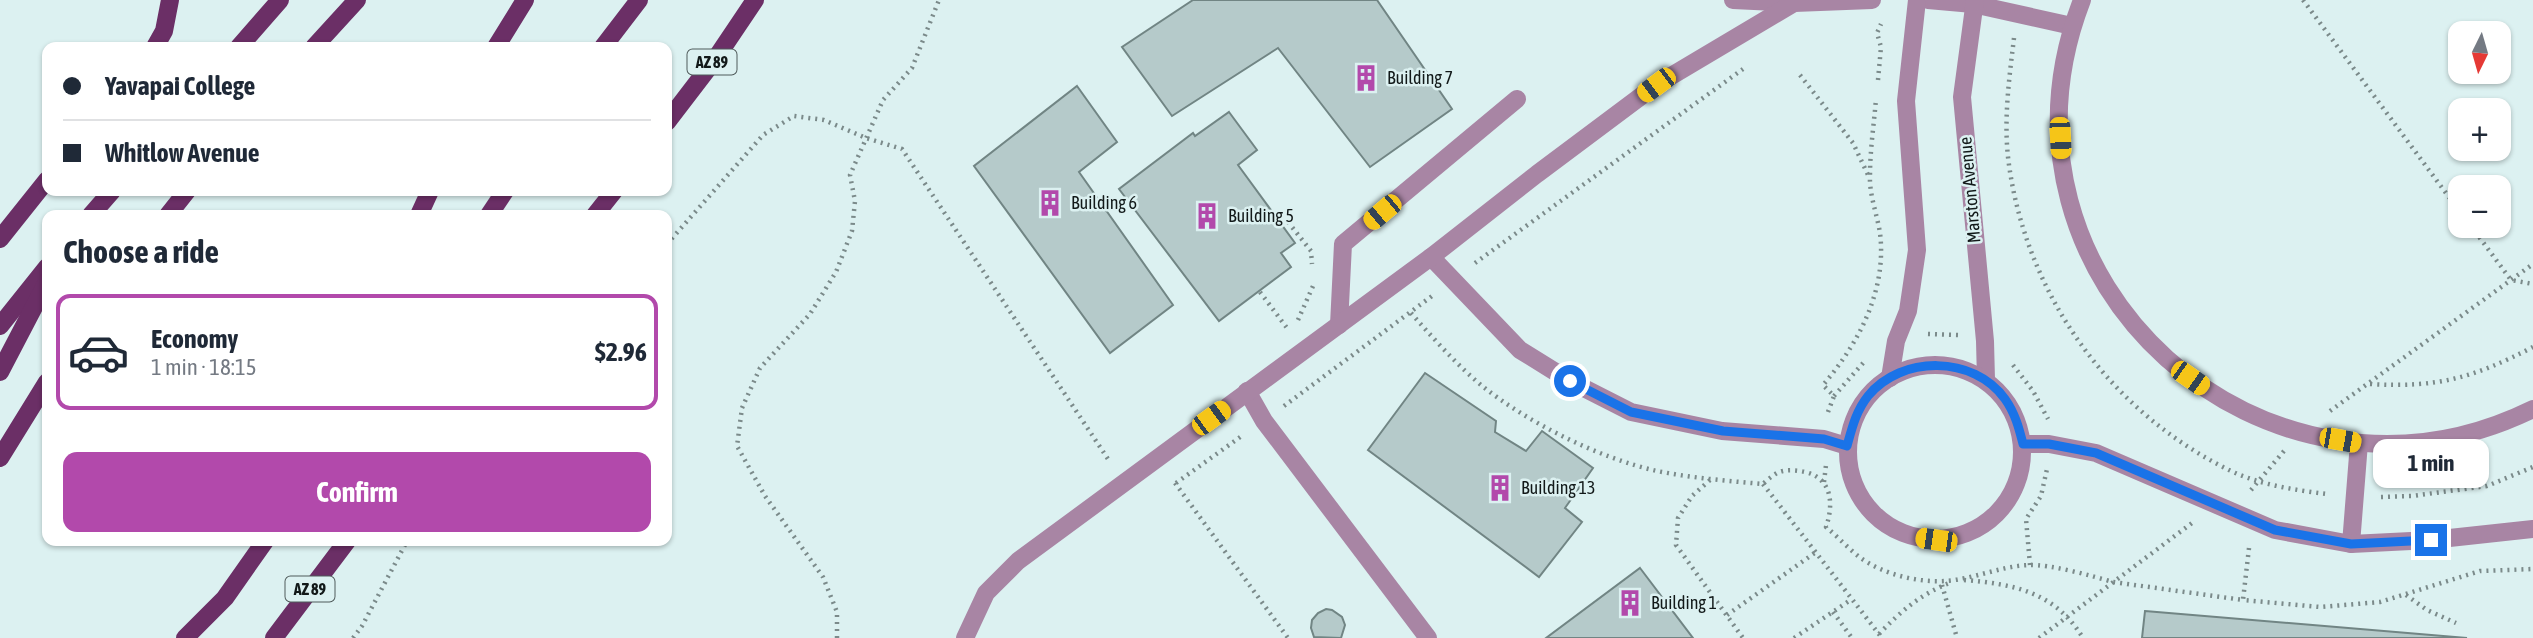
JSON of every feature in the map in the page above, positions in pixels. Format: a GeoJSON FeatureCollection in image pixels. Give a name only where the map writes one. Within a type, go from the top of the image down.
{"type":"FeatureCollection","features":[{"type":"Feature","properties":{"kind":"main road"},"geometry":{"type":"LineString","coordinates":[[158,42],[164,31],[170,0]]}},
{"type":"Feature","properties":{"kind":"main road"},"geometry":{"type":"LineString","coordinates":[[243,42],[280,0]]}},
{"type":"Feature","properties":{"kind":"main road"},"geometry":{"type":"LineString","coordinates":[[318,42],[356,0]]}},
{"type":"Feature","properties":{"kind":"main road"},"geometry":{"type":"LineString","coordinates":[[499,42],[525,0]]}},
{"type":"Feature","properties":{"kind":"main road"},"geometry":{"type":"LineString","coordinates":[[607,42],[639,0]]}},
{"type":"Feature","properties":{"kind":"main road","name":"AZ 89"},"geometry":{"type":"LineString","coordinates":[[672,115],[716,58],[755,0]]}},
{"type":"Feature","properties":{"kind":"main road"},"geometry":{"type":"LineString","coordinates":[[0,239],[42,186]]}},
{"type":"Feature","properties":{"kind":"main road"},"geometry":{"type":"LineString","coordinates":[[95,210],[108,196]]}},
{"type":"Feature","properties":{"kind":"main road"},"geometry":{"type":"LineString","coordinates":[[171,210],[183,196]]}},
{"type":"Feature","properties":{"kind":"main road"},"geometry":{"type":"LineString","coordinates":[[599,210],[610,196]]}},
{"type":"Feature","properties":{"kind":"main road"},"geometry":{"type":"LineString","coordinates":[[0,326],[42,273]]}},
{"type":"Feature","properties":{"kind":"main road"},"geometry":{"type":"LineString","coordinates":[[0,372],[42,292]]}},
{"type":"Feature","properties":{"kind":"main road"},"geometry":{"type":"LineString","coordinates":[[0,458],[42,390]]}},
{"type":"Feature","properties":{"kind":"main road"},"geometry":{"type":"LineString","coordinates":[[225,598],[254,546]]}},
{"type":"Feature","properties":{"kind":"main road"},"geometry":{"type":"LineString","coordinates":[[185,638],[225,598],[261,546]]}},
{"type":"Feature","properties":{"kind":"main road","name":"AZ 89"},"geometry":{"type":"LineString","coordinates":[[274,638],[342,546]]}},
{"type":"Feature","properties":{"kind":"street"},"geometry":{"type":"LineString","coordinates":[[1733,0],[1794,3],[1872,0]]}},
{"type":"Feature","properties":{"kind":"street"},"geometry":{"type":"LineString","coordinates":[[1890,378],[1896,341],[1908,311],[1917,250],[1906,101],[1917,0]]}},
{"type":"Feature","properties":{"kind":"street"},"geometry":{"type":"LineString","coordinates":[[1928,0],[1974,2],[2072,26]]}},
{"type":"Feature","properties":{"kind":"street"},"geometry":{"type":"LineString","coordinates":[[2082,0],[2072,26],[2062,67],[2059,110],[2062,165],[2071,208],[2088,253],[2110,294],[2142,335],[2175,367],[2222,400],[2264,421],[2301,433],[2360,443],[2412,443],[2465,434],[2533,409]]}},
{"type":"Feature","properties":{"kind":"street","name":"Marston Avenue"},"geometry":{"type":"LineString","coordinates":[[1974,2],[1962,97],[1985,341],[1986,380]]}},
{"type":"Feature","properties":{"kind":"street"},"geometry":{"type":"LineString","coordinates":[[965,638],[986,593],[1018,561],[1431,257],[1656,85],[1794,3]]}},
{"type":"Feature","properties":{"kind":"street"},"geometry":{"type":"LineString","coordinates":[[1339,325],[1343,244],[1517,99]]}},
{"type":"Feature","properties":{"kind":"street"},"geometry":{"type":"LineString","coordinates":[[1431,257],[1520,350],[1570,381],[1631,412],[1723,431],[1824,439],[1847,446]]}},
{"type":"Feature","properties":{"kind":"street"},"geometry":{"type":"LineString","coordinates":[[1938,365],[1963,369],[1986,380],[2011,409],[2017,420],[2023,444],[2021,473],[2010,500],[1990,521],[1965,535],[1936,540],[1908,536],[1882,522],[1862,501],[1850,475],[1847,446],[1854,419],[1868,395],[1890,378],[1913,368],[1938,365]]}},
{"type":"Feature","properties":{"kind":"street"},"geometry":{"type":"LineString","coordinates":[[1248,391],[1264,421],[1428,638]]}},
{"type":"Feature","properties":{"kind":"street"},"geometry":{"type":"LineString","coordinates":[[2351,544],[2360,443]]}},
{"type":"Feature","properties":{"kind":"street"},"geometry":{"type":"LineString","coordinates":[[2023,444],[2049,444],[2096,453],[2275,530],[2351,544],[2431,540],[2530,526]]}},
{"type":"Feature","properties":{"kind":"path"},"geometry":{"type":"LineString","coordinates":[[837,638],[837,612],[823,577],[765,496],[737,446],[741,408],[760,368],[810,314],[836,272],[852,231],[855,201],[850,175],[883,100],[912,68],[939,0]]}},
{"type":"Feature","properties":{"kind":"path"},"geometry":{"type":"LineString","coordinates":[[2303,0],[2448,196]]}},
{"type":"Feature","properties":{"kind":"path"},"geometry":{"type":"LineString","coordinates":[[1869,177],[1881,47],[1877,33],[1881,22]]}},
{"type":"Feature","properties":{"kind":"path"},"geometry":{"type":"LineString","coordinates":[[1800,75],[1853,143],[1869,177],[1880,236],[1875,292],[1860,334],[1823,385],[1834,396],[1825,420],[1824,482]]}},
{"type":"Feature","properties":{"kind":"path"},"geometry":{"type":"LineString","coordinates":[[672,238],[763,135],[794,116],[824,120],[866,138],[902,149],[1124,482]]}},
{"type":"Feature","properties":{"kind":"path"},"geometry":{"type":"LineString","coordinates":[[1288,222],[1311,251],[1313,271]]}},
{"type":"Feature","properties":{"kind":"path"},"geometry":{"type":"LineString","coordinates":[[2480,238],[2511,280],[2533,284]]}},
{"type":"Feature","properties":{"kind":"path"},"geometry":{"type":"LineString","coordinates":[[2039,638],[2190,523],[2234,512],[2301,433],[2533,264]]}},
{"type":"Feature","properties":{"kind":"path"},"geometry":{"type":"LineString","coordinates":[[1278,335],[1298,320],[1314,282]]}},
{"type":"Feature","properties":{"kind":"path"},"geometry":{"type":"LineString","coordinates":[[1260,292],[1287,328]]}},
{"type":"Feature","properties":{"kind":"path"},"geometry":{"type":"LineString","coordinates":[[1411,313],[1482,386],[1529,417],[1583,447],[1656,471],[1711,479],[1763,484],[1778,472],[1796,470],[1813,474],[1824,482],[1830,494],[1830,514],[1826,527],[1860,557],[1908,578],[2006,583],[2042,597],[2067,617],[2083,638]]}},
{"type":"Feature","properties":{"kind":"path"},"geometry":{"type":"LineString","coordinates":[[2368,384],[2409,386],[2455,380],[2499,364],[2533,346]]}},
{"type":"Feature","properties":{"kind":"path"},"geometry":{"type":"LineString","coordinates":[[1155,458],[1287,638]]}},
{"type":"Feature","properties":{"kind":"path"},"geometry":{"type":"LineString","coordinates":[[1711,479],[1692,496],[1678,518],[1676,545],[1743,638]]}},
{"type":"Feature","properties":{"kind":"path"},"geometry":{"type":"LineString","coordinates":[[1763,484],[1881,636],[1900,612],[1925,594],[1986,572],[2030,565],[2113,582],[2243,600],[2320,607],[2380,601],[2480,571],[2533,569]]}},
{"type":"Feature","properties":{"kind":"path"},"geometry":{"type":"LineString","coordinates":[[2234,512],[2249,545],[2243,600]]}},
{"type":"Feature","properties":{"kind":"path"},"geometry":{"type":"LineString","coordinates":[[353,638],[404,546]]}},
{"type":"Feature","properties":{"kind":"path"},"geometry":{"type":"LineString","coordinates":[[1727,615],[1816,552]]}},
{"type":"Feature","properties":{"kind":"path"},"geometry":{"type":"LineString","coordinates":[[1942,586],[1957,638]]}},
{"type":"Feature","properties":{"kind":"path"},"geometry":{"type":"LineString","coordinates":[[2405,595],[2427,610],[2456,623]]}},
{"type":"Feature","properties":{"kind":"path"},"geometry":{"type":"LineString","coordinates":[[1794,638],[1852,599]]}},
{"type":"Feature","properties":{"kind":"path"},"geometry":{"type":"LineString","coordinates":[[1833,611],[1852,638]]}},
{"type":"Feature","properties":{"kind":"building","name":"Building 7"},"geometry":{"type":"Polygon","coordinates":[[[1193,0],[1377,0],[1452,109],[1370,167],[1278,48],[1172,116],[1122,47],[1193,0]]]}},
{"type":"Feature","properties":{"kind":"building","name":"Building 6"},"geometry":{"type":"Polygon","coordinates":[[[1077,86],[1117,142],[1079,172],[1173,305],[1110,353],[974,166],[1077,86]]]}},
{"type":"Feature","properties":{"kind":"building","name":"Building 5"},"geometry":{"type":"Polygon","coordinates":[[[1229,112],[1257,150],[1238,165],[1295,243],[1281,253],[1291,267],[1219,321],[1119,189],[1193,133],[1195,136],[1229,112]]]}},
{"type":"Feature","properties":{"kind":"building","name":"Building 13"},"geometry":{"type":"Polygon","coordinates":[[[1425,373],[1496,421],[1495,432],[1526,451],[1542,431],[1593,468],[1565,508],[1582,522],[1539,577],[1368,450],[1425,373]]]}},
{"type":"Feature","properties":{"kind":"building","name":"Building 1"},"geometry":{"type":"Polygon","coordinates":[[[1640,568],[1693,638],[1546,638],[1640,568]]]}},
{"type":"Feature","properties":{"kind":"building"},"geometry":{"type":"Polygon","coordinates":[[[1326,609],[1342,617],[1345,625],[1341,638],[1314,637],[1312,620],[1326,609]]]}},
{"type":"Feature","properties":{"kind":"building"},"geometry":{"type":"Polygon","coordinates":[[[2145,611],[2467,638],[2142,638],[2145,611]]]}},
{"type":"Feature","properties":{"kind":"place","name":"Building 7"},"geometry":{"type":"Point","coordinates":[1366,78]}},
{"type":"Feature","properties":{"kind":"place","name":"Building 6"},"geometry":{"type":"Point","coordinates":[1050,203]}},
{"type":"Feature","properties":{"kind":"place","name":"Building 5"},"geometry":{"type":"Point","coordinates":[1207,216]}},
{"type":"Feature","properties":{"kind":"place","name":"Building 13"},"geometry":{"type":"Point","coordinates":[1500,488]}},
{"type":"Feature","properties":{"kind":"place","name":"Building 1"},"geometry":{"type":"Point","coordinates":[1630,603]}},
{"type":"Feature","properties":{"kind":"route"},"geometry":{"type":"LineString","coordinates":[[1570,381],[1631,412],[1723,431],[1824,439],[1847,446],[1854,419],[1868,395],[1890,378],[1913,368],[1938,365],[1963,369],[1986,380],[2004,398],[2017,420],[2023,444],[2049,444],[2096,453],[2275,530],[2351,544],[2431,540]]}}]}
